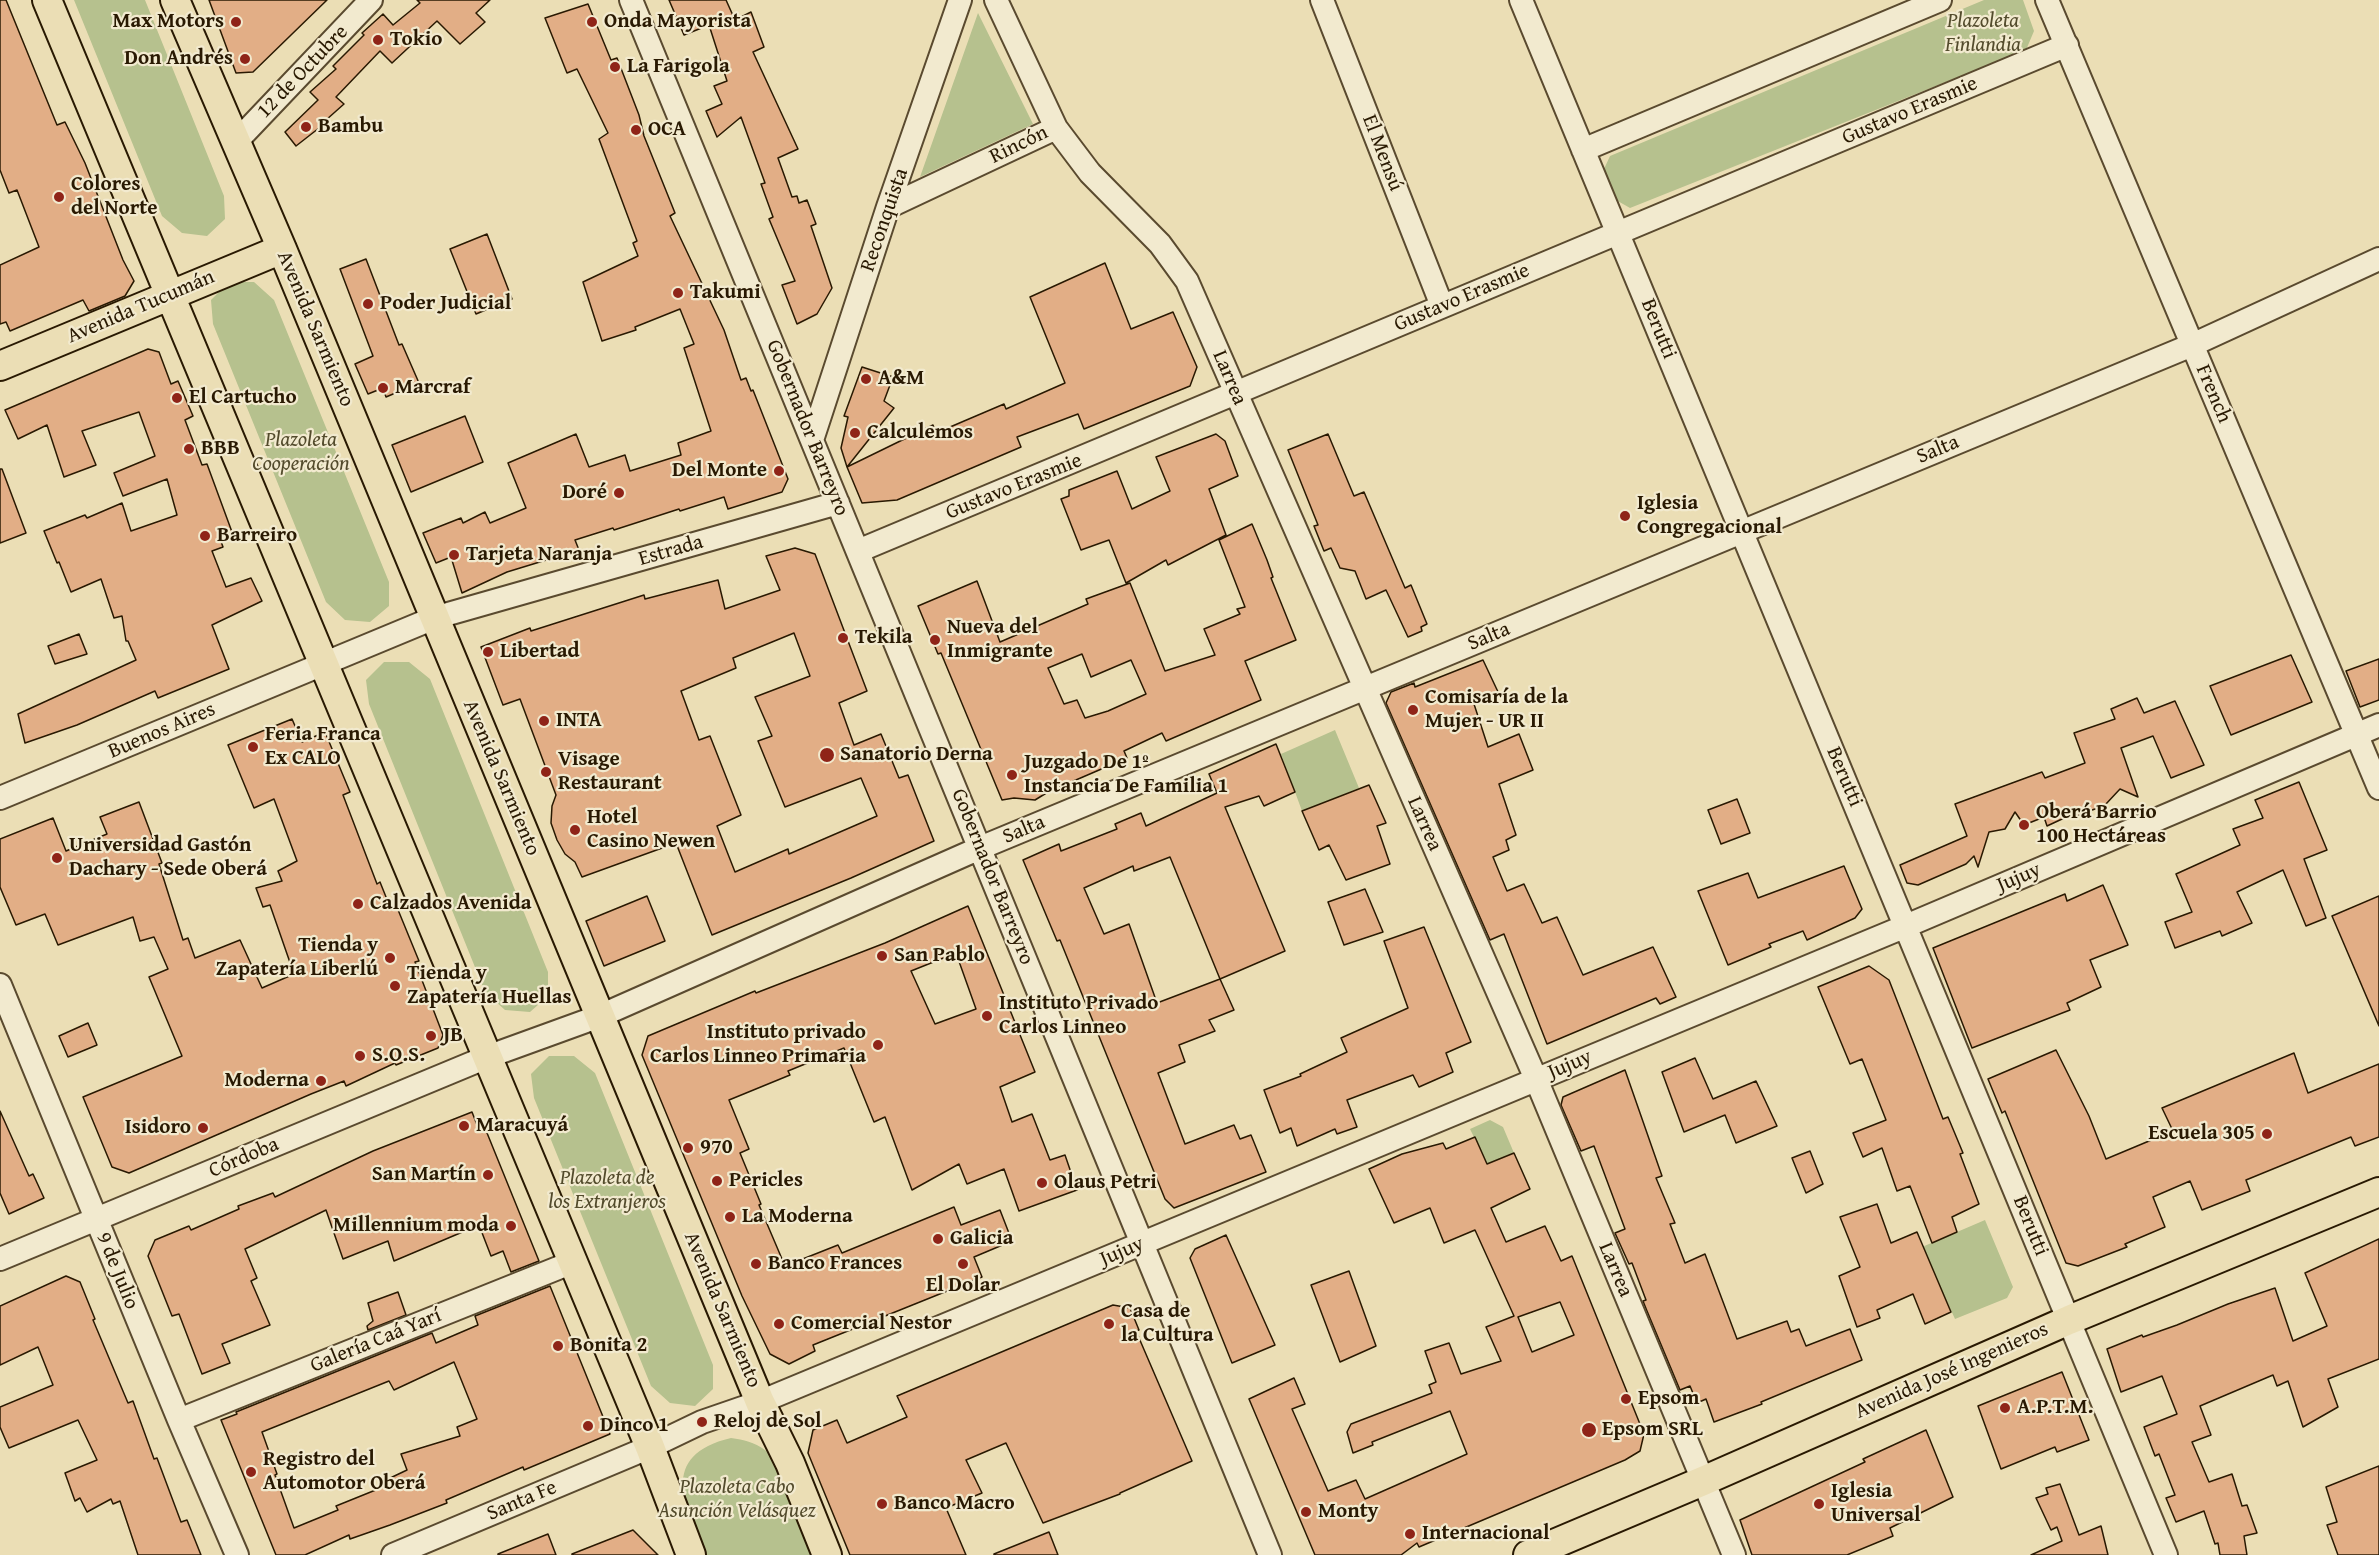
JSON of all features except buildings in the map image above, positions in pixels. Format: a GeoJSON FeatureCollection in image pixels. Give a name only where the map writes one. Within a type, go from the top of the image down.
{"type":"FeatureCollection","features":[{"type":"Feature","properties":{"kind":"main road"},"geometry":{"type":"LineString","coordinates":[[48,0],[650,1447],[691,1555]]}},
{"type":"Feature","properties":{"kind":"main road","name":"Avenida Sarmiento"},"geometry":{"type":"LineString","coordinates":[[175,0],[282,249],[760,1401],[790,1463],[827,1555]]}},
{"type":"Feature","properties":{"kind":"main road","name":"Avenida Tucumán"},"geometry":{"type":"LineString","coordinates":[[0,366],[282,249]]}},
{"type":"Feature","properties":{"kind":"main road","name":"Avenida José Ingenieros"},"geometry":{"type":"LineString","coordinates":[[1528,1555],[1703,1481],[2069,1320],[2379,1192]]}},
{"type":"Feature","properties":{"kind":"street","name":"12 de Octubre"},"geometry":{"type":"LineString","coordinates":[[235,143],[371,0]]}},
{"type":"Feature","properties":{"kind":"street","name":"Gobernador Barreyro"},"geometry":{"type":"LineString","coordinates":[[631,0],[1270,1555]]}},
{"type":"Feature","properties":{"kind":"street","name":"Reconquista"},"geometry":{"type":"LineString","coordinates":[[812,440],[888,207],[960,0]]}},
{"type":"Feature","properties":{"kind":"street","name":"Rincón"},"geometry":{"type":"LineString","coordinates":[[888,207],[1056,128],[996,0]]}},
{"type":"Feature","properties":{"kind":"street","name":"El Mensú"},"geometry":{"type":"LineString","coordinates":[[1322,0],[1442,306]]}},
{"type":"Feature","properties":{"kind":"street","name":"Berutti"},"geometry":{"type":"LineString","coordinates":[[1521,0],[2166,1555]]}},
{"type":"Feature","properties":{"kind":"street"},"geometry":{"type":"LineString","coordinates":[[1583,150],[1940,0]]}},
{"type":"Feature","properties":{"kind":"street","name":"French"},"geometry":{"type":"LineString","coordinates":[[2047,0],[2379,788]]}},
{"type":"Feature","properties":{"kind":"street","name":"Gustavo Erasmie"},"geometry":{"type":"LineString","coordinates":[[858,551],[1236,395],[1442,306],[2067,45]]}},
{"type":"Feature","properties":{"kind":"street","name":"Larrea"},"geometry":{"type":"LineString","coordinates":[[1056,128],[1090,173],[1160,244],[1187,281],[1536,1079],[1734,1555]]}},
{"type":"Feature","properties":{"kind":"street","name":"Salta"},"geometry":{"type":"LineString","coordinates":[[487,1057],[600,1016],[980,848],[2192,345],[2379,259]]}},
{"type":"Feature","properties":{"kind":"street","name":"Estrada"},"geometry":{"type":"LineString","coordinates":[[324,664],[434,618],[838,503]]}},
{"type":"Feature","properties":{"kind":"street","name":"Buenos Aires"},"geometry":{"type":"LineString","coordinates":[[0,798],[324,664]]}},
{"type":"Feature","properties":{"kind":"street","name":"Jujuy"},"geometry":{"type":"LineString","coordinates":[[650,1447],[702,1422],[760,1401],[1906,926],[2379,725]]}},
{"type":"Feature","properties":{"kind":"street","name":"9 de Julio"},"geometry":{"type":"LineString","coordinates":[[0,985],[237,1555]]}},
{"type":"Feature","properties":{"kind":"street","name":"Córdoba"},"geometry":{"type":"LineString","coordinates":[[0,1259],[487,1057]]}},
{"type":"Feature","properties":{"kind":"street","name":"Galería Caá Yarí"},"geometry":{"type":"LineString","coordinates":[[179,1420],[573,1262]]}},
{"type":"Feature","properties":{"kind":"street","name":"Santa Fe"},"geometry":{"type":"LineString","coordinates":[[393,1555],[650,1447]]}},
{"type":"Feature","properties":{"kind":"green space"},"geometry":{"type":"Polygon","coordinates":[[[74,0],[145,0],[224,196],[225,219],[207,236],[182,233],[162,216],[74,0]]]}},
{"type":"Feature","properties":{"kind":"green space","name":"Plazoleta Finlandia"},"geometry":{"type":"Polygon","coordinates":[[[1984,0],[2023,0],[2034,31],[2026,50],[1630,208],[1616,200],[1604,169],[1610,156],[1984,0]]]}},
{"type":"Feature","properties":{"kind":"green space"},"geometry":{"type":"Polygon","coordinates":[[[978,13],[1033,124],[920,177],[978,13]]]}},
{"type":"Feature","properties":{"kind":"green space","name":"Plazoleta Cooperación"},"geometry":{"type":"Polygon","coordinates":[[[229,282],[254,282],[274,300],[389,582],[389,606],[370,622],[345,620],[326,602],[213,324],[211,300],[229,282]]]}},
{"type":"Feature","properties":{"kind":"green space"},"geometry":{"type":"Polygon","coordinates":[[[384,662],[409,662],[430,679],[548,972],[548,996],[530,1012],[505,1010],[485,992],[369,704],[366,680],[384,662]]]}},
{"type":"Feature","properties":{"kind":"green space"},"geometry":{"type":"Polygon","coordinates":[[[1335,730],[1359,788],[1302,811],[1281,754],[1335,730]]]}},
{"type":"Feature","properties":{"kind":"green space","name":"Plazoleta de los Extranjeros"},"geometry":{"type":"Polygon","coordinates":[[[549,1056],[574,1056],[595,1073],[713,1365],[713,1389],[695,1406],[670,1403],[651,1386],[534,1098],[531,1074],[549,1056]]]}},
{"type":"Feature","properties":{"kind":"green space"},"geometry":{"type":"Polygon","coordinates":[[[1490,1120],[1503,1127],[1514,1153],[1487,1164],[1470,1129],[1490,1120]]]}},
{"type":"Feature","properties":{"kind":"green space"},"geometry":{"type":"Polygon","coordinates":[[[1985,1220],[2013,1287],[2007,1298],[1955,1319],[1922,1247],[1985,1220]]]}},
{"type":"Feature","properties":{"kind":"green space","name":"Plazoleta Cabo Asunción Velásquez"},"geometry":{"type":"Polygon","coordinates":[[[731,1438],[757,1445],[765,1450],[780,1469],[816,1555],[705,1555],[685,1501],[683,1485],[685,1470],[693,1457],[708,1446],[731,1438]]]}},
{"type":"Feature","properties":{"kind":"place","name":"Max Motors"},"geometry":{"type":"Point","coordinates":[236,22]}},
{"type":"Feature","properties":{"kind":"place","name":"Onda Mayorista"},"geometry":{"type":"Point","coordinates":[592,22]}},
{"type":"Feature","properties":{"kind":"place","name":"Tokio"},"geometry":{"type":"Point","coordinates":[378,40]}},
{"type":"Feature","properties":{"kind":"place","name":"Don Andrés"},"geometry":{"type":"Point","coordinates":[245,59]}},
{"type":"Feature","properties":{"kind":"place","name":"La Farigola"},"geometry":{"type":"Point","coordinates":[615,67]}},
{"type":"Feature","properties":{"kind":"place","name":"Bambu"},"geometry":{"type":"Point","coordinates":[306,127]}},
{"type":"Feature","properties":{"kind":"place","name":"OCA"},"geometry":{"type":"Point","coordinates":[636,130]}},
{"type":"Feature","properties":{"kind":"place","name":"Colores del Norte"},"geometry":{"type":"Point","coordinates":[59,197]}},
{"type":"Feature","properties":{"kind":"place","name":"Takumi"},"geometry":{"type":"Point","coordinates":[678,293]}},
{"type":"Feature","properties":{"kind":"place","name":"Poder Judicial"},"geometry":{"type":"Point","coordinates":[368,304]}},
{"type":"Feature","properties":{"kind":"place","name":"A&M"},"geometry":{"type":"Point","coordinates":[866,379]}},
{"type":"Feature","properties":{"kind":"place","name":"Marcraf"},"geometry":{"type":"Point","coordinates":[383,388]}},
{"type":"Feature","properties":{"kind":"place","name":"El Cartucho"},"geometry":{"type":"Point","coordinates":[177,398]}},
{"type":"Feature","properties":{"kind":"place","name":"Calculemos"},"geometry":{"type":"Point","coordinates":[855,433]}},
{"type":"Feature","properties":{"kind":"place","name":"BBB"},"geometry":{"type":"Point","coordinates":[189,449]}},
{"type":"Feature","properties":{"kind":"place","name":"Del Monte"},"geometry":{"type":"Point","coordinates":[779,471]}},
{"type":"Feature","properties":{"kind":"place","name":"Doré"},"geometry":{"type":"Point","coordinates":[619,493]}},
{"type":"Feature","properties":{"kind":"place","name":"Iglesia Congregacional"},"geometry":{"type":"Point","coordinates":[1625,516]}},
{"type":"Feature","properties":{"kind":"place","name":"Barreiro"},"geometry":{"type":"Point","coordinates":[205,536]}},
{"type":"Feature","properties":{"kind":"place","name":"Tarjeta Naranja"},"geometry":{"type":"Point","coordinates":[454,555]}},
{"type":"Feature","properties":{"kind":"place","name":"Tekila"},"geometry":{"type":"Point","coordinates":[843,638]}},
{"type":"Feature","properties":{"kind":"place","name":"Nueva del Inmigrante"},"geometry":{"type":"Point","coordinates":[935,640]}},
{"type":"Feature","properties":{"kind":"place","name":"Libertad"},"geometry":{"type":"Point","coordinates":[488,652]}},
{"type":"Feature","properties":{"kind":"place","name":"Comisaría de la Mujer - UR II"},"geometry":{"type":"Point","coordinates":[1413,710]}},
{"type":"Feature","properties":{"kind":"place","name":"INTA"},"geometry":{"type":"Point","coordinates":[544,721]}},
{"type":"Feature","properties":{"kind":"place","name":"Feria Franca Ex CALO"},"geometry":{"type":"Point","coordinates":[253,747]}},
{"type":"Feature","properties":{"kind":"place","name":"Sanatorio Derna"},"geometry":{"type":"Point","coordinates":[827,755]}},
{"type":"Feature","properties":{"kind":"place","name":"Visage Restaurant"},"geometry":{"type":"Point","coordinates":[546,772]}},
{"type":"Feature","properties":{"kind":"place","name":"Juzgado De 1º Instancia De Familia 1"},"geometry":{"type":"Point","coordinates":[1012,775]}},
{"type":"Feature","properties":{"kind":"place","name":"Oberá Barrio 100 Hectáreas"},"geometry":{"type":"Point","coordinates":[2024,825]}},
{"type":"Feature","properties":{"kind":"place","name":"Hotel Casino Newen"},"geometry":{"type":"Point","coordinates":[575,830]}},
{"type":"Feature","properties":{"kind":"place","name":"Universidad Gastón Dachary - Sede Oberá"},"geometry":{"type":"Point","coordinates":[57,858]}},
{"type":"Feature","properties":{"kind":"place","name":"Calzados Avenida"},"geometry":{"type":"Point","coordinates":[358,904]}},
{"type":"Feature","properties":{"kind":"place","name":"San Pablo"},"geometry":{"type":"Point","coordinates":[882,956]}},
{"type":"Feature","properties":{"kind":"place","name":"Tienda y Zapatería Liberlú"},"geometry":{"type":"Point","coordinates":[390,958]}},
{"type":"Feature","properties":{"kind":"place","name":"Tienda y Zapatería Huellas"},"geometry":{"type":"Point","coordinates":[395,986]}},
{"type":"Feature","properties":{"kind":"place","name":"Instituto Privado Carlos Linneo"},"geometry":{"type":"Point","coordinates":[987,1016]}},
{"type":"Feature","properties":{"kind":"place","name":"JB"},"geometry":{"type":"Point","coordinates":[431,1036]}},
{"type":"Feature","properties":{"kind":"place","name":"Instituto privado Carlos Linneo Primaria"},"geometry":{"type":"Point","coordinates":[878,1045]}},
{"type":"Feature","properties":{"kind":"place","name":"S.O.S."},"geometry":{"type":"Point","coordinates":[360,1056]}},
{"type":"Feature","properties":{"kind":"place","name":"Moderna"},"geometry":{"type":"Point","coordinates":[321,1081]}},
{"type":"Feature","properties":{"kind":"place","name":"Maracuyá"},"geometry":{"type":"Point","coordinates":[464,1126]}},
{"type":"Feature","properties":{"kind":"place","name":"Isidoro"},"geometry":{"type":"Point","coordinates":[203,1128]}},
{"type":"Feature","properties":{"kind":"place","name":"Escuela 305"},"geometry":{"type":"Point","coordinates":[2267,1134]}},
{"type":"Feature","properties":{"kind":"place","name":"970"},"geometry":{"type":"Point","coordinates":[688,1148]}},
{"type":"Feature","properties":{"kind":"place","name":"San Martín"},"geometry":{"type":"Point","coordinates":[488,1175]}},
{"type":"Feature","properties":{"kind":"place","name":"Pericles"},"geometry":{"type":"Point","coordinates":[717,1181]}},
{"type":"Feature","properties":{"kind":"place","name":"Olaus Petri"},"geometry":{"type":"Point","coordinates":[1042,1183]}},
{"type":"Feature","properties":{"kind":"place","name":"La Moderna"},"geometry":{"type":"Point","coordinates":[730,1217]}},
{"type":"Feature","properties":{"kind":"place","name":"Millennium moda"},"geometry":{"type":"Point","coordinates":[511,1226]}},
{"type":"Feature","properties":{"kind":"place","name":"Galicia"},"geometry":{"type":"Point","coordinates":[938,1239]}},
{"type":"Feature","properties":{"kind":"place","name":"Banco Frances"},"geometry":{"type":"Point","coordinates":[756,1264]}},
{"type":"Feature","properties":{"kind":"place","name":"El Dolar"},"geometry":{"type":"Point","coordinates":[963,1264]}},
{"type":"Feature","properties":{"kind":"place","name":"Comercial Nestor"},"geometry":{"type":"Point","coordinates":[779,1324]}},
{"type":"Feature","properties":{"kind":"place","name":"Casa de la Cultura"},"geometry":{"type":"Point","coordinates":[1109,1324]}},
{"type":"Feature","properties":{"kind":"place","name":"Bonita 2"},"geometry":{"type":"Point","coordinates":[558,1346]}},
{"type":"Feature","properties":{"kind":"place","name":"Epsom"},"geometry":{"type":"Point","coordinates":[1626,1399]}},
{"type":"Feature","properties":{"kind":"place","name":"A.P.T.M."},"geometry":{"type":"Point","coordinates":[2005,1408]}},
{"type":"Feature","properties":{"kind":"place","name":"Reloj de Sol"},"geometry":{"type":"Point","coordinates":[702,1422]}},
{"type":"Feature","properties":{"kind":"place","name":"Dinco 1"},"geometry":{"type":"Point","coordinates":[588,1426]}},
{"type":"Feature","properties":{"kind":"place","name":"Epsom SRL"},"geometry":{"type":"Point","coordinates":[1589,1430]}},
{"type":"Feature","properties":{"kind":"place","name":"Registro del Automotor Oberá"},"geometry":{"type":"Point","coordinates":[251,1472]}},
{"type":"Feature","properties":{"kind":"place","name":"Banco Macro"},"geometry":{"type":"Point","coordinates":[882,1504]}},
{"type":"Feature","properties":{"kind":"place","name":"Iglesia Universal"},"geometry":{"type":"Point","coordinates":[1819,1504]}},
{"type":"Feature","properties":{"kind":"place","name":"Monty"},"geometry":{"type":"Point","coordinates":[1306,1512]}},
{"type":"Feature","properties":{"kind":"place","name":"Internacional"},"geometry":{"type":"Point","coordinates":[1410,1534]}}]}
